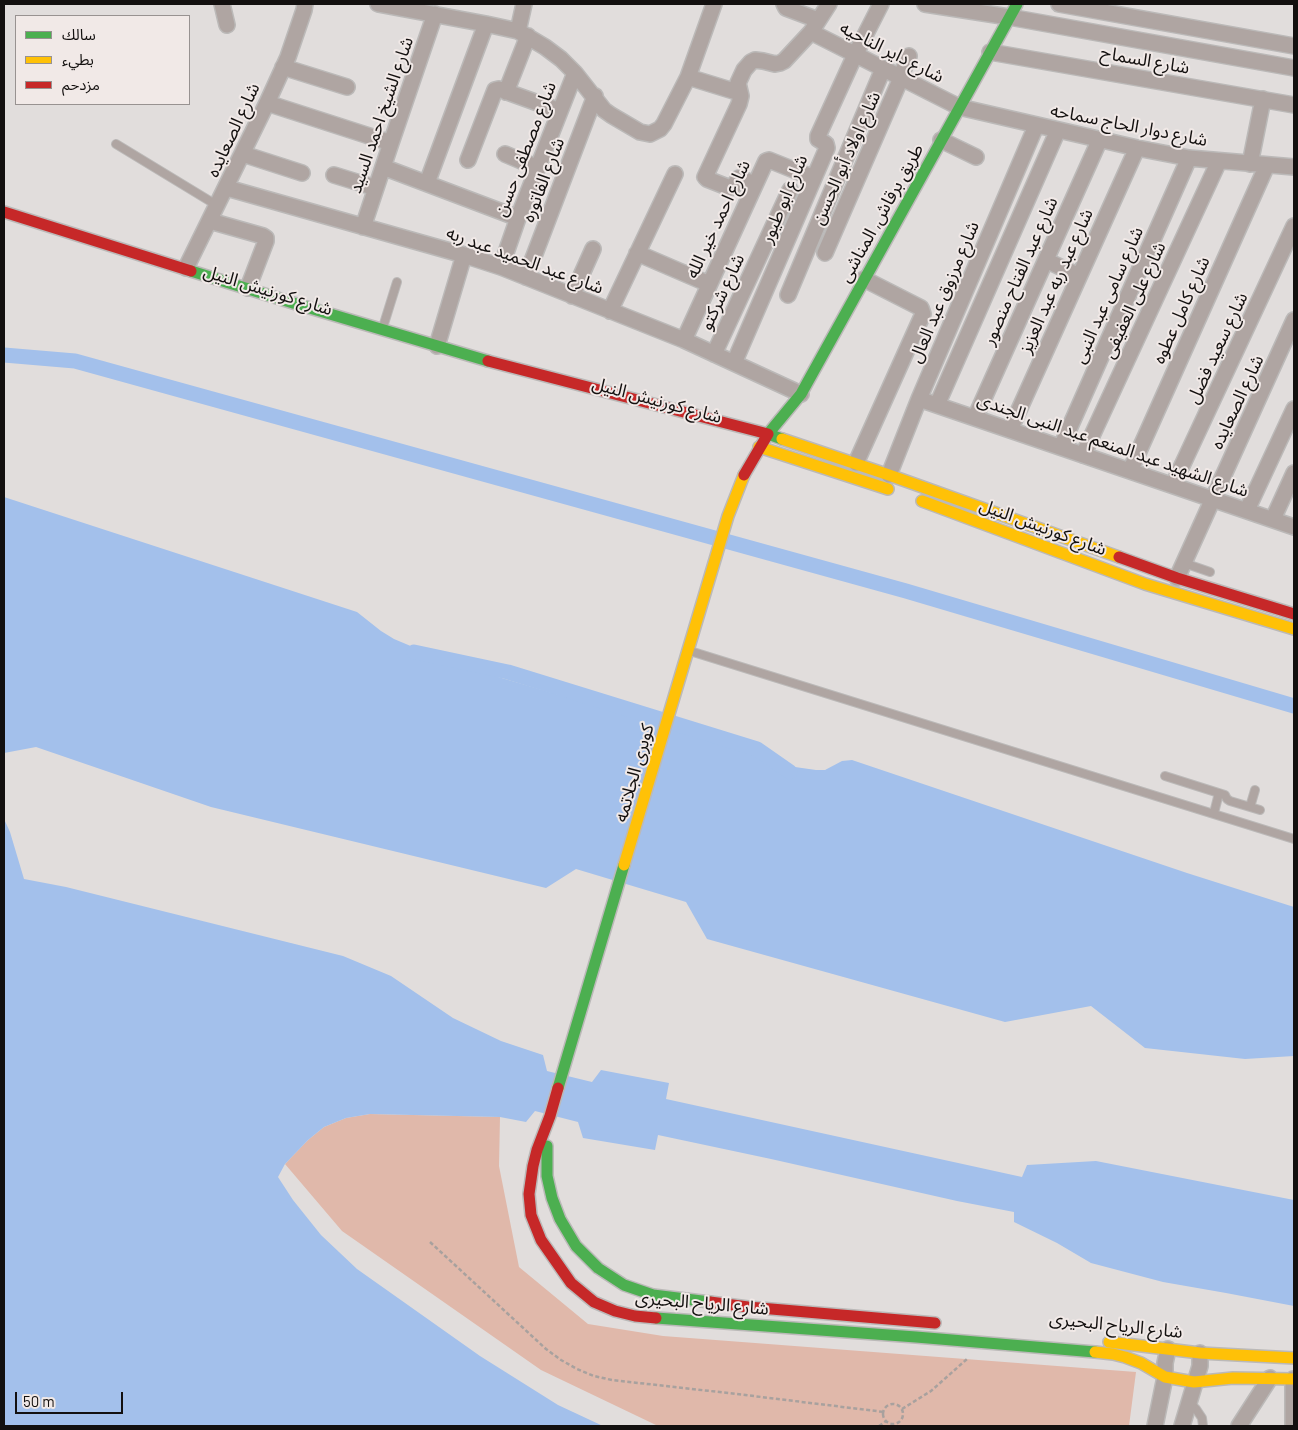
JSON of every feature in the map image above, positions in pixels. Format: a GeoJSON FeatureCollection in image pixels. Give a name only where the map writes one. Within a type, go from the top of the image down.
{"type":"FeatureCollection","features":[{"type":"Feature","properties":{"kind":"main road","name":"طريق برقاش, المناشى"},"geometry":{"type":"LineString","coordinates":[[768,434],[801,394],[1013,10]]}},
{"type":"Feature","properties":{"kind":"main road","name":"شارع كورنيش النيل"},"geometry":{"type":"LineString","coordinates":[[4,212],[437,346],[768,434],[856,463],[1177,578],[1294,614]]}},
{"type":"Feature","properties":{"kind":"main road"},"geometry":{"type":"LineString","coordinates":[[148,271],[151,258]]}},
{"type":"Feature","properties":{"kind":"main road","name":"كوبرى الجلاتمه"},"geometry":{"type":"LineString","coordinates":[[549,1122],[728,516],[755,446],[768,434]]}},
{"type":"Feature","properties":{"kind":"main road","name":"شارع كورنيش النيل"},"geometry":{"type":"LineString","coordinates":[[755,446],[906,495],[1146,584],[1294,629]]}},
{"type":"Feature","properties":{"kind":"main road"},"geometry":{"type":"LineString","coordinates":[[954,513],[959,500]]}},
{"type":"Feature","properties":{"kind":"main road"},"geometry":{"type":"LineString","coordinates":[[1146,584],[1151,569]]}},
{"type":"Feature","properties":{"kind":"main road","name":"شارع الرياح البحيرى"},"geometry":{"type":"LineString","coordinates":[[549,1122],[547,1176],[552,1198],[560,1219],[576,1246],[598,1268],[624,1285],[653,1295],[748,1307],[944,1324]]}},
{"type":"Feature","properties":{"kind":"main road","name":"شارع الرياح البحيرى"},"geometry":{"type":"LineString","coordinates":[[549,1122],[537,1150],[533,1166],[529,1194],[532,1215],[541,1240],[571,1283],[594,1302],[615,1311],[635,1316],[1119,1355],[1141,1363],[1165,1377],[1194,1382],[1232,1378],[1294,1379]]}},
{"type":"Feature","properties":{"kind":"main road","name":"شارع الرياح البحيرى"},"geometry":{"type":"LineString","coordinates":[[1100,1341],[1200,1353],[1294,1358]]}},
{"type":"Feature","properties":{"kind":"street"},"geometry":{"type":"LineString","coordinates":[[222,4],[227,25]]}},
{"type":"Feature","properties":{"kind":"street","name":"شارع الصعايده"},"geometry":{"type":"LineString","coordinates":[[186,268],[227,188],[267,103],[283,67],[305,4]]}},
{"type":"Feature","properties":{"kind":"street"},"geometry":{"type":"LineString","coordinates":[[378,4],[486,24],[523,34],[555,55],[575,73],[595,96],[604,110],[640,132],[650,134],[656,133],[664,124],[688,77],[714,4]]}},
{"type":"Feature","properties":{"kind":"street"},"geometry":{"type":"LineString","coordinates":[[506,92],[523,34],[524,4]]}},
{"type":"Feature","properties":{"kind":"street"},"geometry":{"type":"LineString","coordinates":[[755,184],[739,178],[733,187],[730,188],[705,177],[739,104],[741,96],[738,83],[747,66],[756,60],[775,64],[784,61],[815,26],[786,8],[784,4]]}},
{"type":"Feature","properties":{"kind":"street","name":"شارع داير الناحيه"},"geometry":{"type":"LineString","coordinates":[[829,4],[815,26],[855,55],[960,107]]}},
{"type":"Feature","properties":{"kind":"street"},"geometry":{"type":"LineString","coordinates":[[855,55],[881,4]]}},
{"type":"Feature","properties":{"kind":"street"},"geometry":{"type":"LineString","coordinates":[[925,4],[1013,10],[1294,68]]}},
{"type":"Feature","properties":{"kind":"street"},"geometry":{"type":"LineString","coordinates":[[1060,4],[1294,46]]}},
{"type":"Feature","properties":{"kind":"street","name":"شارع الشيخ احمد السيد"},"geometry":{"type":"LineString","coordinates":[[363,227],[435,14]]}},
{"type":"Feature","properties":{"kind":"street"},"geometry":{"type":"LineString","coordinates":[[427,183],[486,24]]}},
{"type":"Feature","properties":{"kind":"street","name":"شارع السماح"},"geometry":{"type":"LineString","coordinates":[[990,52],[1294,105]]}},
{"type":"Feature","properties":{"kind":"street","name":"شارع ابو طيور"},"geometry":{"type":"LineString","coordinates":[[734,363],[827,147],[826,143],[817,137],[855,55]]}},
{"type":"Feature","properties":{"kind":"street","name":"شارع اولاد أبو الحسن"},"geometry":{"type":"LineString","coordinates":[[825,253],[909,56]]}},
{"type":"Feature","properties":{"kind":"street"},"geometry":{"type":"LineString","coordinates":[[283,67],[347,87]]}},
{"type":"Feature","properties":{"kind":"street"},"geometry":{"type":"LineString","coordinates":[[788,295],[883,69]]}},
{"type":"Feature","properties":{"kind":"street","name":"شارع مصطفى حسن"},"geometry":{"type":"LineString","coordinates":[[501,267],[518,218],[575,73]]}},
{"type":"Feature","properties":{"kind":"street"},"geometry":{"type":"LineString","coordinates":[[688,77],[740,93]]}},
{"type":"Feature","properties":{"kind":"street"},"geometry":{"type":"LineString","coordinates":[[468,160],[494,92],[497,89],[560,111]]}},
{"type":"Feature","properties":{"kind":"street","name":"شارع الفاتوره"},"geometry":{"type":"LineString","coordinates":[[526,277],[595,96]]}},
{"type":"Feature","properties":{"kind":"street"},"geometry":{"type":"LineString","coordinates":[[1250,164],[1263,99]]}},
{"type":"Feature","properties":{"kind":"street"},"geometry":{"type":"LineString","coordinates":[[267,103],[391,143]]}},
{"type":"Feature","properties":{"kind":"street","name":"شارع دوار الحاج سماحه"},"geometry":{"type":"LineString","coordinates":[[960,107],[1036,126],[1189,158],[1294,167]]}},
{"type":"Feature","properties":{"kind":"street","name":"شارع مرزوق عبد العال"},"geometry":{"type":"LineString","coordinates":[[889,475],[919,399],[1036,126]]}},
{"type":"Feature","properties":{"kind":"street"},"geometry":{"type":"LineString","coordinates":[[937,405],[1058,130]]}},
{"type":"Feature","properties":{"kind":"street"},"geometry":{"type":"LineString","coordinates":[[941,140],[976,158]]}},
{"type":"Feature","properties":{"kind":"street","name":"شارع عبد الفتاح منصور"},"geometry":{"type":"LineString","coordinates":[[975,418],[1100,140]]}},
{"type":"Feature","properties":{"kind":"street","name":"شارع عبد ربه عبد العزيز"},"geometry":{"type":"LineString","coordinates":[[1010,430],[1137,148]]}},
{"type":"Feature","properties":{"kind":"street"},"geometry":{"type":"LineString","coordinates":[[243,154],[302,173]]}},
{"type":"Feature","properties":{"kind":"street"},"geometry":{"type":"LineString","coordinates":[[505,154],[538,168]]}},
{"type":"Feature","properties":{"kind":"street","name":"شارع سامى عبد النبى"},"geometry":{"type":"LineString","coordinates":[[1061,447],[1189,158]]}},
{"type":"Feature","properties":{"kind":"street","name":"شارع احمد خير الله"},"geometry":{"type":"LineString","coordinates":[[684,340],[764,163],[768,160],[814,178]]}},
{"type":"Feature","properties":{"kind":"street","name":"شارع على العفيفى"},"geometry":{"type":"LineString","coordinates":[[1083,455],[1219,161]]}},
{"type":"Feature","properties":{"kind":"street","name":"شارع كامل عطوه"},"geometry":{"type":"LineString","coordinates":[[1130,470],[1267,165]]}},
{"type":"Feature","properties":{"kind":"street"},"geometry":{"type":"LineString","coordinates":[[383,167],[518,218]]}},
{"type":"Feature","properties":{"kind":"street"},"geometry":{"type":"LineString","coordinates":[[610,311],[675,174]]}},
{"type":"Feature","properties":{"kind":"street"},"geometry":{"type":"LineString","coordinates":[[334,175],[376,188]]}},
{"type":"Feature","properties":{"kind":"street","name":"شارع عبد الحميد عبد ربه"},"geometry":{"type":"LineString","coordinates":[[227,188],[501,267],[684,340],[801,394]]}},
{"type":"Feature","properties":{"kind":"street","name":"شارع شركتو"},"geometry":{"type":"LineString","coordinates":[[714,354],[790,190]]}},
{"type":"Feature","properties":{"kind":"street"},"geometry":{"type":"LineString","coordinates":[[210,221],[266,238],[248,288]]}},
{"type":"Feature","properties":{"kind":"street","name":"شارع سعيد فضل"},"geometry":{"type":"LineString","coordinates":[[1173,485],[1294,226]]}},
{"type":"Feature","properties":{"kind":"street"},"geometry":{"type":"LineString","coordinates":[[572,296],[593,248]]}},
{"type":"Feature","properties":{"kind":"street"},"geometry":{"type":"LineString","coordinates":[[637,254],[709,284]]}},
{"type":"Feature","properties":{"kind":"street"},"geometry":{"type":"LineString","coordinates":[[437,346],[464,255]]}},
{"type":"Feature","properties":{"kind":"street"},"geometry":{"type":"LineString","coordinates":[[1054,264],[1079,276]]}},
{"type":"Feature","properties":{"kind":"street"},"geometry":{"type":"LineString","coordinates":[[856,463],[923,314],[921,308],[864,280]]}},
{"type":"Feature","properties":{"kind":"street","name":"شارع الصعايده"},"geometry":{"type":"LineString","coordinates":[[1177,578],[1294,320]]}},
{"type":"Feature","properties":{"kind":"street","name":"شارع الشهيد عبد المنعم عبد النبى الجندى"},"geometry":{"type":"LineString","coordinates":[[919,399],[1294,527]]}},
{"type":"Feature","properties":{"kind":"street"},"geometry":{"type":"LineString","coordinates":[[1247,510],[1294,409]]}},
{"type":"Feature","properties":{"kind":"street"},"geometry":{"type":"LineString","coordinates":[[1273,519],[1294,473]]}},
{"type":"Feature","properties":{"kind":"street"},"geometry":{"type":"LineString","coordinates":[[1154,1426],[1165,1377],[1168,1348]]}},
{"type":"Feature","properties":{"kind":"street"},"geometry":{"type":"LineString","coordinates":[[1182,1426],[1200,1366],[1200,1353]]}},
{"type":"Feature","properties":{"kind":"street"},"geometry":{"type":"LineString","coordinates":[[1239,1426],[1270,1378]]}},
{"type":"Feature","properties":{"kind":"street"},"geometry":{"type":"LineString","coordinates":[[1293,1426],[1294,1379]]}},
{"type":"Feature","properties":{"kind":"lane"},"geometry":{"type":"LineString","coordinates":[[116,144],[218,206]]}},
{"type":"Feature","properties":{"kind":"lane"},"geometry":{"type":"LineString","coordinates":[[382,329],[397,282]]}},
{"type":"Feature","properties":{"kind":"lane"},"geometry":{"type":"LineString","coordinates":[[1184,563],[1210,572]]}},
{"type":"Feature","properties":{"kind":"lane"},"geometry":{"type":"LineString","coordinates":[[688,651],[1294,839]]}},
{"type":"Feature","properties":{"kind":"lane"},"geometry":{"type":"LineString","coordinates":[[1165,776],[1225,794],[1228,801],[1254,809]]}},
{"type":"Feature","properties":{"kind":"lane"},"geometry":{"type":"LineString","coordinates":[[1249,825],[1254,809],[1255,790]]}},
{"type":"Feature","properties":{"kind":"lane"},"geometry":{"type":"LineString","coordinates":[[1214,813],[1219,793]]}},
{"type":"Feature","properties":{"kind":"lane"},"geometry":{"type":"LineString","coordinates":[[1188,1401],[1196,1408],[1202,1418],[1203,1426]]}},
{"type":"Feature","properties":{"kind":"path"},"geometry":{"type":"LineString","coordinates":[[430,1242],[546,1349],[577,1369],[594,1376],[612,1380],[884,1412]]}},
{"type":"Feature","properties":{"kind":"path"},"geometry":{"type":"LineString","coordinates":[[902,1409],[935,1388],[985,1343]]}},
{"type":"Feature","properties":{"kind":"path"},"geometry":{"type":"LineString","coordinates":[[894,1404],[902,1409],[902,1419],[898,1425],[886,1421],[884,1418],[887,1406],[894,1404]]}},
{"type":"Feature","properties":{"kind":"path"},"geometry":{"type":"LineString","coordinates":[[879,1426],[886,1421]]}},
{"type":"Feature","properties":{"kind":"shaded area"},"geometry":{"type":"Polygon","coordinates":[[[370,1114],[500,1117],[499,1166],[519,1267],[588,1324],[663,1336],[1136,1372],[1129,1426],[658,1426],[541,1370],[342,1231],[285,1164],[308,1140],[324,1127],[346,1118],[370,1114]]]}},
{"type":"Feature","properties":{"kind":"water"},"geometry":{"type":"Polygon","coordinates":[[[4,497],[357,612],[394,639],[451,663],[795,767],[825,770],[842,761],[852,760],[1187,873],[1294,907],[1294,1056],[1245,1059],[1145,1048],[1091,1006],[1005,1022],[707,939],[686,902],[576,869],[546,888],[211,807],[36,747],[4,753],[4,497]]]}},
{"type":"Feature","properties":{"kind":"water"},"geometry":{"type":"Polygon","coordinates":[[[4,819],[10,832],[24,879],[66,887],[343,956],[391,976],[453,1018],[501,1041],[543,1055],[547,1071],[592,1082],[601,1070],[669,1083],[666,1099],[1022,1177],[1027,1165],[1096,1161],[1294,1200],[1294,1306],[1163,1282],[1091,1263],[1057,1243],[1014,1222],[1014,1212],[658,1135],[655,1150],[583,1138],[578,1122],[535,1111],[526,1122],[500,1117],[370,1114],[346,1118],[324,1127],[308,1140],[285,1164],[278,1177],[293,1200],[321,1235],[357,1269],[480,1356],[558,1405],[603,1426],[4,1426],[4,819]]]}},
{"type":"Feature","properties":{"kind":"waterway"},"geometry":{"type":"LineString","coordinates":[[4,355],[75,361],[906,591],[1294,706]]}},
{"type":"Feature","properties":{"kind":"waterway"},"geometry":{"type":"LineString","coordinates":[[414,652],[508,672],[757,749],[790,772]]}},
{"type":"Feature","properties":{"kind":"traffic: fast"},"geometry":{"type":"LineString","coordinates":[[782,439],[768,434],[801,394],[1017,4]]}},
{"type":"Feature","properties":{"kind":"traffic: fast"},"geometry":{"type":"LineString","coordinates":[[191,271],[488,361]]}},
{"type":"Feature","properties":{"kind":"traffic: fast"},"geometry":{"type":"LineString","coordinates":[[558,1088],[624,865]]}},
{"type":"Feature","properties":{"kind":"traffic: fast"},"geometry":{"type":"LineString","coordinates":[[547,1146],[547,1176],[552,1198],[560,1219],[576,1246],[598,1268],[624,1285],[653,1295],[710,1302]]}},
{"type":"Feature","properties":{"kind":"traffic: fast"},"geometry":{"type":"LineString","coordinates":[[656,1318],[1095,1352]]}},
{"type":"Feature","properties":{"kind":"traffic: slow"},"geometry":{"type":"LineString","coordinates":[[782,439],[1119,557]]}},
{"type":"Feature","properties":{"kind":"traffic: slow"},"geometry":{"type":"LineString","coordinates":[[759,447],[888,489]]}},
{"type":"Feature","properties":{"kind":"traffic: slow"},"geometry":{"type":"LineString","coordinates":[[624,865],[728,516],[744,475]]}},
{"type":"Feature","properties":{"kind":"traffic: slow"},"geometry":{"type":"LineString","coordinates":[[922,501],[1145,584],[1294,629]]}},
{"type":"Feature","properties":{"kind":"traffic: slow"},"geometry":{"type":"LineString","coordinates":[[1109,1342],[1200,1353],[1294,1358]]}},
{"type":"Feature","properties":{"kind":"traffic: slow"},"geometry":{"type":"LineString","coordinates":[[1095,1352],[1125,1357],[1141,1363],[1165,1377],[1194,1382],[1233,1378],[1294,1379]]}},
{"type":"Feature","properties":{"kind":"traffic: jam"},"geometry":{"type":"LineString","coordinates":[[4,212],[191,271]]}},
{"type":"Feature","properties":{"kind":"traffic: jam"},"geometry":{"type":"LineString","coordinates":[[488,361],[768,434],[744,475]]}},
{"type":"Feature","properties":{"kind":"traffic: jam"},"geometry":{"type":"LineString","coordinates":[[1119,557],[1177,578],[1294,614]]}},
{"type":"Feature","properties":{"kind":"traffic: jam"},"geometry":{"type":"LineString","coordinates":[[558,1088],[537,1150],[529,1194],[531,1215],[541,1240],[571,1283],[594,1302],[615,1311],[635,1316],[656,1318]]}},
{"type":"Feature","properties":{"kind":"traffic: jam"},"geometry":{"type":"LineString","coordinates":[[710,1302],[935,1323]]}}]}
